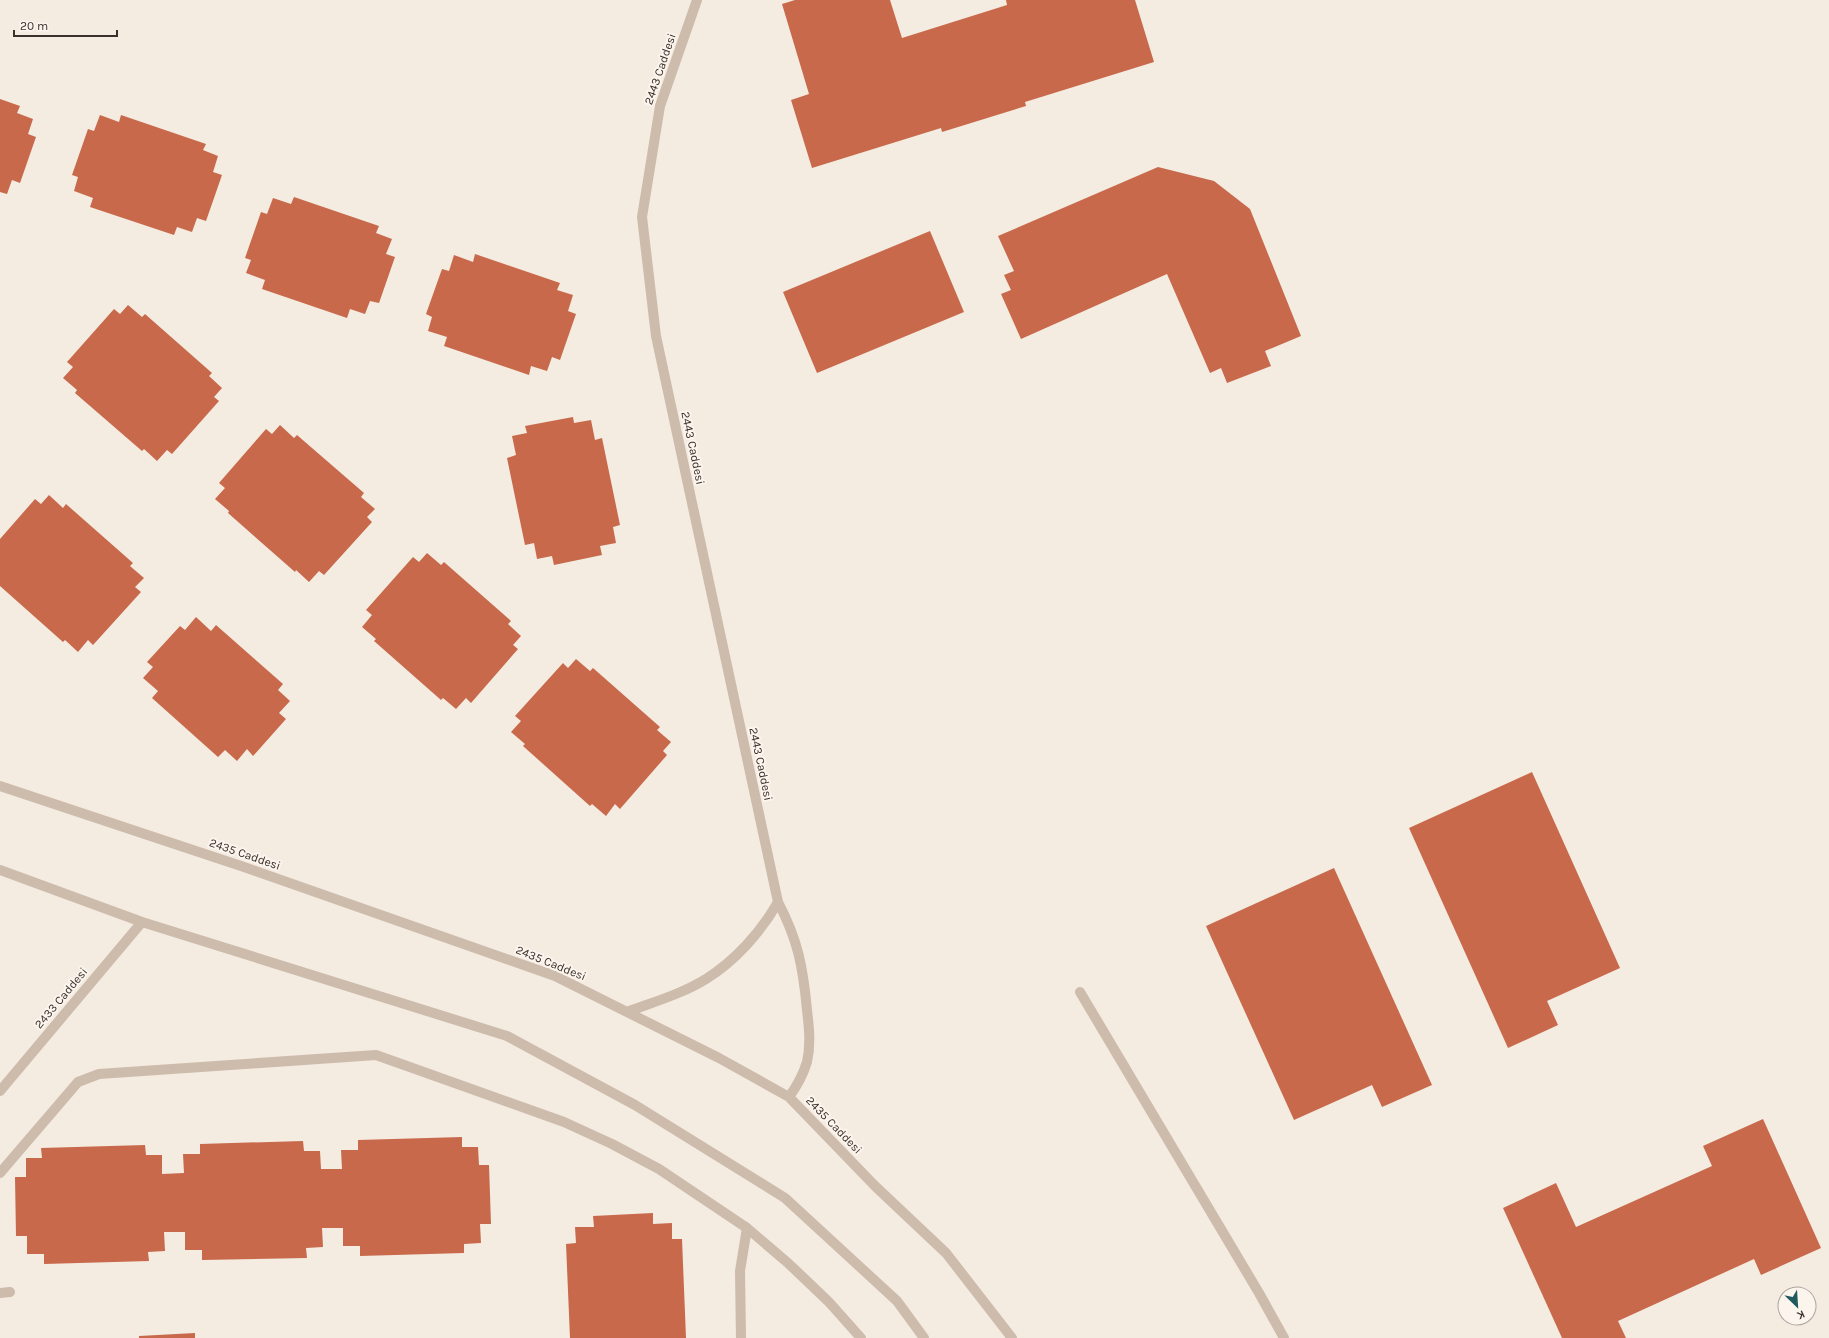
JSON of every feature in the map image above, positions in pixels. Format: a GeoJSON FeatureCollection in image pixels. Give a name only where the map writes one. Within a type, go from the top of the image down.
{"type":"FeatureCollection","features":[{"type":"Feature","properties":{"kind":"street","name":"2443 Caddesi"},"geometry":{"type":"LineString","coordinates":[[697,0],[660,106],[642,217],[656,336],[778,902],[789,924],[801,960],[810,1045],[800,1081],[789,1097]]}},
{"type":"Feature","properties":{"kind":"street","name":"2435 Caddesi"},"geometry":{"type":"LineString","coordinates":[[0,786],[244,867],[555,976],[719,1058],[789,1097],[875,1186],[946,1253],[1012,1338]]}},
{"type":"Feature","properties":{"kind":"street"},"geometry":{"type":"LineString","coordinates":[[0,870],[142,922],[507,1036],[635,1105],[785,1198],[897,1301],[924,1338]]}},
{"type":"Feature","properties":{"kind":"street"},"geometry":{"type":"LineString","coordinates":[[627,1012],[668,997],[705,979],[728,962],[747,944],[766,922],[778,902]]}},
{"type":"Feature","properties":{"kind":"street","name":"2433 Caddesi"},"geometry":{"type":"LineString","coordinates":[[0,1091],[142,922]]}},
{"type":"Feature","properties":{"kind":"street"},"geometry":{"type":"LineString","coordinates":[[1080,992],[1259,1293],[1284,1338]]}},
{"type":"Feature","properties":{"kind":"street"},"geometry":{"type":"LineString","coordinates":[[0,1174],[78,1082],[99,1074],[376,1055],[564,1122],[612,1144],[659,1169],[747,1228],[811,1284],[861,1338]]}},
{"type":"Feature","properties":{"kind":"street"},"geometry":{"type":"LineString","coordinates":[[741,1338],[740,1271],[747,1228]]}},
{"type":"Feature","properties":{"kind":"building"},"geometry":{"type":"Polygon","coordinates":[[[795,0],[890,0],[902,38],[1007,5],[1006,0],[1135,0],[1154,62],[1025,102],[1026,106],[942,132],[941,128],[812,168],[791,100],[809,94],[782,4],[795,0]]]}},
{"type":"Feature","properties":{"kind":"building"},"geometry":{"type":"Polygon","coordinates":[[[0,99],[20,106],[17,113],[33,119],[28,134],[36,137],[20,183],[12,180],[7,194],[0,192],[0,99]]]}},
{"type":"Feature","properties":{"kind":"building"},"geometry":{"type":"Polygon","coordinates":[[[100,115],[119,122],[121,115],[206,144],[203,150],[218,156],[213,172],[222,175],[206,221],[197,218],[192,232],[177,227],[174,235],[90,207],[93,198],[74,191],[78,177],[72,175],[88,129],[94,131],[100,115]]]}},
{"type":"Feature","properties":{"kind":"building"},"geometry":{"type":"Polygon","coordinates":[[[1158,167],[1214,181],[1250,209],[1301,336],[1265,351],[1271,366],[1227,383],[1221,368],[1210,373],[1167,274],[1021,339],[1001,294],[1011,290],[1004,275],[1014,271],[998,236],[1158,167]]]}},
{"type":"Feature","properties":{"kind":"building"},"geometry":{"type":"Polygon","coordinates":[[[294,197],[379,226],[376,233],[392,239],[386,254],[395,257],[379,303],[370,301],[365,314],[350,309],[347,318],[262,289],[265,280],[246,273],[251,260],[245,258],[261,212],[267,214],[273,198],[291,204],[294,197]]]}},
{"type":"Feature","properties":{"kind":"building"},"geometry":{"type":"Polygon","coordinates":[[[930,231],[964,312],[817,373],[783,292],[930,231]]]}},
{"type":"Feature","properties":{"kind":"building"},"geometry":{"type":"Polygon","coordinates":[[[475,254],[560,283],[557,290],[573,295],[568,311],[576,314],[560,360],[552,357],[547,371],[531,366],[529,375],[444,346],[447,337],[428,331],[432,317],[426,314],[442,269],[449,271],[454,255],[473,262],[475,254]]]}},
{"type":"Feature","properties":{"kind":"building"},"geometry":{"type":"Polygon","coordinates":[[[128,305],[142,317],[145,314],[212,373],[209,376],[222,388],[214,397],[219,401],[172,454],[167,450],[157,461],[144,449],[142,451],[75,393],[77,390],[63,378],[73,367],[67,362],[114,309],[120,314],[128,305]]]}},
{"type":"Feature","properties":{"kind":"building"},"geometry":{"type":"Polygon","coordinates":[[[573,417],[574,423],[591,420],[595,440],[602,438],[620,525],[613,527],[616,543],[600,546],[602,555],[554,565],[552,556],[537,559],[534,543],[525,545],[507,458],[516,455],[512,436],[527,433],[525,426],[573,417]]]}},
{"type":"Feature","properties":{"kind":"building"},"geometry":{"type":"Polygon","coordinates":[[[280,425],[294,438],[297,435],[364,493],[361,497],[375,509],[367,517],[372,522],[324,575],[319,571],[309,582],[296,570],[295,572],[228,513],[229,511],[215,499],[225,488],[219,483],[266,429],[272,434],[280,425]]]}},
{"type":"Feature","properties":{"kind":"building"},"geometry":{"type":"Polygon","coordinates":[[[49,495],[63,508],[66,504],[133,563],[130,566],[144,578],[135,587],[141,592],[93,645],[88,640],[78,652],[65,640],[63,642],[0,586],[0,539],[35,499],[41,504],[49,495]]]}},
{"type":"Feature","properties":{"kind":"building"},"geometry":{"type":"Polygon","coordinates":[[[427,553],[441,565],[444,562],[511,621],[508,624],[521,636],[513,645],[518,649],[471,703],[466,698],[456,709],[443,698],[441,700],[374,641],[376,639],[362,627],[372,615],[366,610],[413,557],[419,562],[427,553]]]}},
{"type":"Feature","properties":{"kind":"building"},"geometry":{"type":"Polygon","coordinates":[[[196,617],[211,631],[216,625],[283,684],[278,690],[290,701],[279,713],[286,719],[253,756],[247,749],[237,761],[225,750],[218,757],[152,698],[158,691],[143,678],[153,667],[147,662],[180,626],[185,630],[196,617]]]}},
{"type":"Feature","properties":{"kind":"building"},"geometry":{"type":"Polygon","coordinates":[[[576,659],[590,671],[593,668],[660,727],[657,730],[671,742],[663,751],[667,755],[620,809],[615,804],[606,816],[592,804],[590,806],[523,746],[525,744],[511,732],[521,721],[515,716],[563,663],[568,668],[576,659]]]}},
{"type":"Feature","properties":{"kind":"building"},"geometry":{"type":"Polygon","coordinates":[[[1532,772],[1620,968],[1547,1001],[1558,1025],[1508,1048],[1409,828],[1532,772]]]}},
{"type":"Feature","properties":{"kind":"building"},"geometry":{"type":"Polygon","coordinates":[[[1334,868],[1432,1085],[1382,1107],[1372,1085],[1294,1120],[1206,926],[1334,868]]]}},
{"type":"Feature","properties":{"kind":"building"},"geometry":{"type":"Polygon","coordinates":[[[1763,1119],[1821,1248],[1761,1275],[1754,1259],[1618,1321],[1626,1338],[1562,1338],[1503,1208],[1556,1183],[1576,1227],[1712,1166],[1703,1146],[1763,1119]]]}},
{"type":"Feature","properties":{"kind":"building"},"geometry":{"type":"Polygon","coordinates":[[[462,1137],[462,1147],[478,1147],[479,1165],[489,1165],[491,1224],[480,1224],[481,1243],[464,1244],[464,1253],[360,1256],[360,1246],[343,1246],[343,1228],[322,1228],[323,1247],[306,1248],[307,1258],[202,1260],[202,1250],[185,1250],[185,1232],[164,1232],[165,1251],[148,1252],[149,1261],[44,1264],[44,1254],[27,1254],[27,1236],[16,1236],[15,1177],[26,1177],[26,1158],[42,1158],[41,1148],[145,1145],[146,1155],[162,1155],[162,1174],[184,1173],[183,1154],[200,1154],[200,1144],[303,1141],[304,1151],[320,1151],[321,1169],[342,1169],[341,1150],[358,1150],[358,1140],[462,1137]]]}},
{"type":"Feature","properties":{"kind":"building"},"geometry":{"type":"Polygon","coordinates":[[[653,1213],[653,1224],[672,1223],[672,1239],[682,1239],[686,1338],[570,1338],[566,1244],[576,1243],[575,1227],[594,1227],[593,1216],[653,1213]]]}},
{"type":"Feature","properties":{"kind":"building"},"geometry":{"type":"Polygon","coordinates":[[[195,1333],[195,1338],[139,1338],[139,1336],[195,1333]]]}}]}
